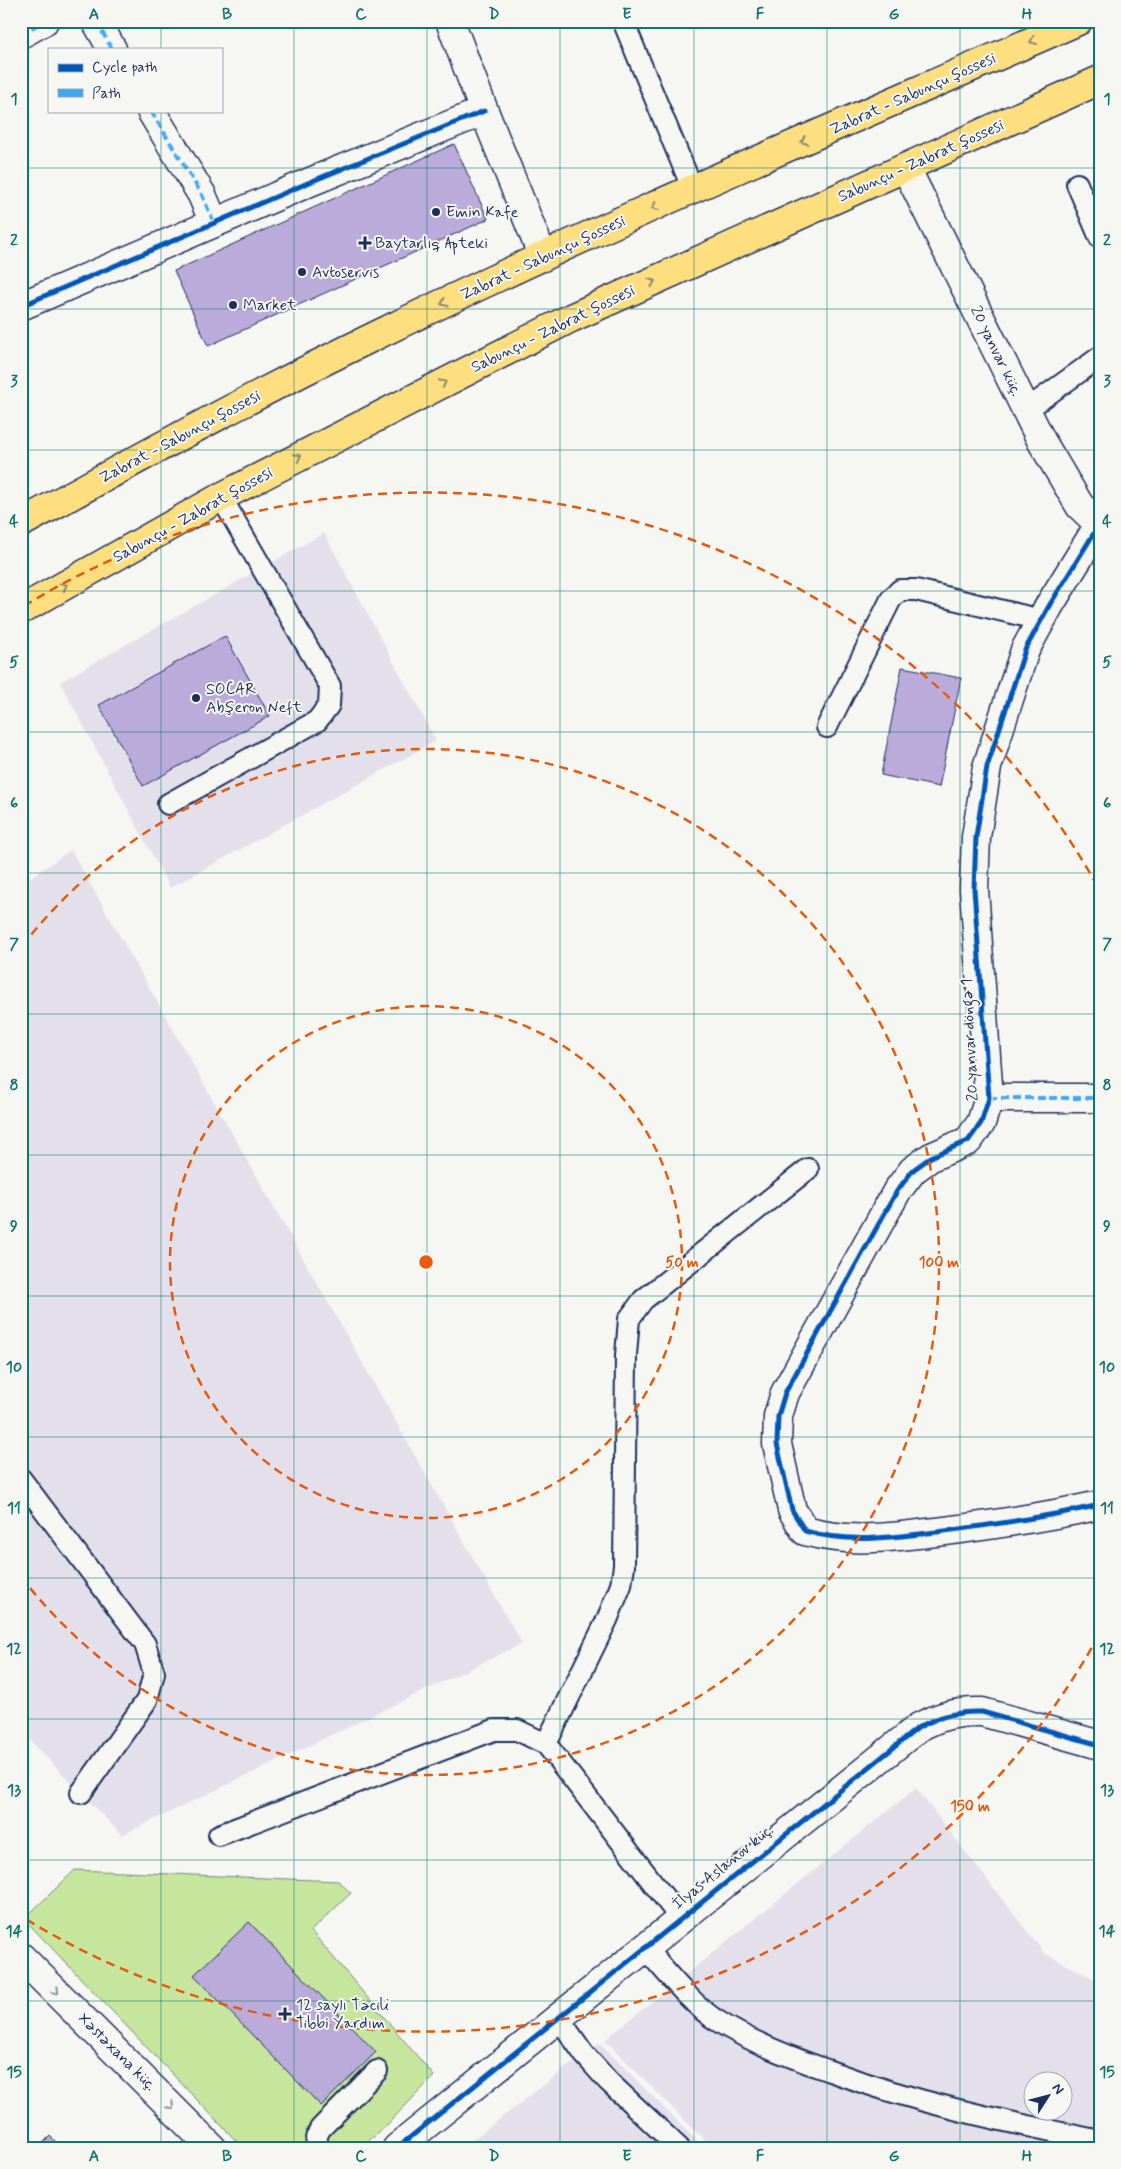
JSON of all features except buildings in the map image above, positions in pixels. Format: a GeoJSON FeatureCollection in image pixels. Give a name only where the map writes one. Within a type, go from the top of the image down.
{"type":"FeatureCollection","features":[{"type":"Feature","properties":{"kind":"main road","name":"Zabrat - Sabunçu şossesi"},"geometry":{"type":"LineString","coordinates":[[21,523],[184,433],[348,349],[543,257],[1062,24]]}},
{"type":"Feature","properties":{"kind":"main road","name":"Sabunçu - Zabrat şossesi"},"geometry":{"type":"LineString","coordinates":[[21,610],[221,497],[571,318],[1100,80]]}},
{"type":"Feature","properties":{"kind":"street"},"geometry":{"type":"LineString","coordinates":[[21,34],[44,21]]}},
{"type":"Feature","properties":{"kind":"street"},"geometry":{"type":"LineString","coordinates":[[96,21],[111,48]]}},
{"type":"Feature","properties":{"kind":"street"},"geometry":{"type":"LineString","coordinates":[[450,21],[543,257]]}},
{"type":"Feature","properties":{"kind":"street"},"geometry":{"type":"LineString","coordinates":[[21,306],[214,223],[484,111]]}},
{"type":"Feature","properties":{"kind":"street"},"geometry":{"type":"LineString","coordinates":[[152,112],[202,194],[214,223]]}},
{"type":"Feature","properties":{"kind":"street","name":"20 yanvar küç."},"geometry":{"type":"LineString","coordinates":[[906,168],[1026,410],[1066,484],[1080,506],[1100,525]]}},
{"type":"Feature","properties":{"kind":"street","name":"20 yanvar döngə 1"},"geometry":{"type":"LineString","coordinates":[[1100,525],[1041,620],[1025,650],[988,767],[976,837],[974,890],[989,1098],[981,1123],[968,1141],[931,1157],[912,1170],[897,1191],[785,1393],[778,1416],[777,1444],[792,1510],[804,1531],[828,1538],[863,1540],[1004,1524],[1100,1504]]}},
{"type":"Feature","properties":{"kind":"street"},"geometry":{"type":"LineString","coordinates":[[989,1098],[1100,1098]]}},
{"type":"Feature","properties":{"kind":"street","name":"İlyas Aslanov küç."},"geometry":{"type":"LineString","coordinates":[[397,2148],[918,1727],[939,1716],[964,1711],[982,1712],[1100,1745]]}},
{"type":"Feature","properties":{"kind":"street","name":"Xəstəxana küç."},"geometry":{"type":"LineString","coordinates":[[21,1957],[212,2148]]}},
{"type":"Feature","properties":{"kind":"lane"},"geometry":{"type":"LineString","coordinates":[[623,21],[694,190]]}},
{"type":"Feature","properties":{"kind":"lane"},"geometry":{"type":"LineString","coordinates":[[1077,184],[1100,238]]}},
{"type":"Feature","properties":{"kind":"lane"},"geometry":{"type":"LineString","coordinates":[[1026,410],[1100,357]]}},
{"type":"Feature","properties":{"kind":"lane"},"geometry":{"type":"LineString","coordinates":[[168,804],[318,721],[329,705],[330,686],[221,497]]}},
{"type":"Feature","properties":{"kind":"lane"},"geometry":{"type":"LineString","coordinates":[[827,727],[891,599],[900,590],[916,590],[1041,620]]}},
{"type":"Feature","properties":{"kind":"lane"},"geometry":{"type":"LineString","coordinates":[[546,1744],[607,1620],[621,1585],[624,1566],[626,1355],[629,1319],[643,1300],[808,1169]]}},
{"type":"Feature","properties":{"kind":"lane"},"geometry":{"type":"LineString","coordinates":[[21,1479],[145,1644],[154,1673],[148,1700],[81,1793]]}},
{"type":"Feature","properties":{"kind":"lane"},"geometry":{"type":"LineString","coordinates":[[219,1835],[494,1730],[517,1730],[546,1744],[680,1918]]}},
{"type":"Feature","properties":{"kind":"lane"},"geometry":{"type":"LineString","coordinates":[[644,1947],[675,1981],[715,2019],[782,2054],[877,2089],[989,2118],[1091,2139],[1100,2146]]}},
{"type":"Feature","properties":{"kind":"lane"},"geometry":{"type":"LineString","coordinates":[[558,2017],[584,2054],[608,2081],[679,2148]]}},
{"type":"Feature","properties":{"kind":"lane"},"geometry":{"type":"LineString","coordinates":[[319,2148],[316,2138],[320,2129],[377,2071]]}},
{"type":"Feature","properties":{"kind":"shaded area"},"geometry":{"type":"Polygon","coordinates":[[[324,533],[436,741],[170,888],[60,682],[324,533]]]}},
{"type":"Feature","properties":{"kind":"shaded area"},"geometry":{"type":"Polygon","coordinates":[[[71,850],[522,1644],[122,1835],[21,1731],[21,884],[71,850]]]}},
{"type":"Feature","properties":{"kind":"shaded area"},"geometry":{"type":"Polygon","coordinates":[[[916,1788],[1044,1953],[1100,1982],[1100,2148],[712,2148],[605,2040],[916,1788]]]}},
{"type":"Feature","properties":{"kind":"shaded area"},"geometry":{"type":"Polygon","coordinates":[[[600,2043],[704,2148],[462,2148],[584,2054],[600,2043]]]}},
{"type":"Feature","properties":{"kind":"green space"},"geometry":{"type":"Polygon","coordinates":[[[75,1870],[338,1881],[351,1893],[311,1931],[434,2076],[380,2132],[359,2148],[243,2148],[24,1919],[75,1870]]]}},
{"type":"Feature","properties":{"kind":"marked path"},"geometry":{"type":"LineString","coordinates":[[21,34],[44,21]]}},
{"type":"Feature","properties":{"kind":"marked path"},"geometry":{"type":"LineString","coordinates":[[96,21],[111,48]]}},
{"type":"Feature","properties":{"kind":"marked path"},"geometry":{"type":"LineString","coordinates":[[152,112],[202,195],[214,223]]}},
{"type":"Feature","properties":{"kind":"marked path"},"geometry":{"type":"LineString","coordinates":[[989,1098],[1100,1098]]}},
{"type":"Feature","properties":{"kind":"cycle path"},"geometry":{"type":"LineString","coordinates":[[21,306],[310,182],[484,111]]}},
{"type":"Feature","properties":{"kind":"cycle path"},"geometry":{"type":"LineString","coordinates":[[1099,525],[1049,606],[1025,650],[987,767],[976,837],[974,889],[989,1098],[981,1123],[968,1141],[931,1157],[913,1170],[897,1191],[785,1393],[778,1416],[777,1444],[792,1510],[805,1531],[822,1535],[855,1538],[903,1536],[1019,1520],[1100,1505]]}},
{"type":"Feature","properties":{"kind":"cycle path"},"geometry":{"type":"LineString","coordinates":[[397,2148],[919,1727],[949,1715],[965,1712],[982,1712],[1100,1745]]}},
{"type":"Feature","properties":{"kind":"place","name":"Emin Kafe"},"geometry":{"type":"Point","coordinates":[436,212]}},
{"type":"Feature","properties":{"kind":"place","name":"Baytarlıq Apteki"},"geometry":{"type":"Point","coordinates":[365,243]}},
{"type":"Feature","properties":{"kind":"place","name":"Avtoservis"},"geometry":{"type":"Point","coordinates":[302,272]}},
{"type":"Feature","properties":{"kind":"place","name":"Market"},"geometry":{"type":"Point","coordinates":[233,305]}},
{"type":"Feature","properties":{"kind":"place","name":"SOCAR Abşeron Neft"},"geometry":{"type":"Point","coordinates":[196,698]}},
{"type":"Feature","properties":{"kind":"place","name":"12 saylı Təcili Tibbi Yardım"},"geometry":{"type":"Point","coordinates":[285,2014]}}]}
